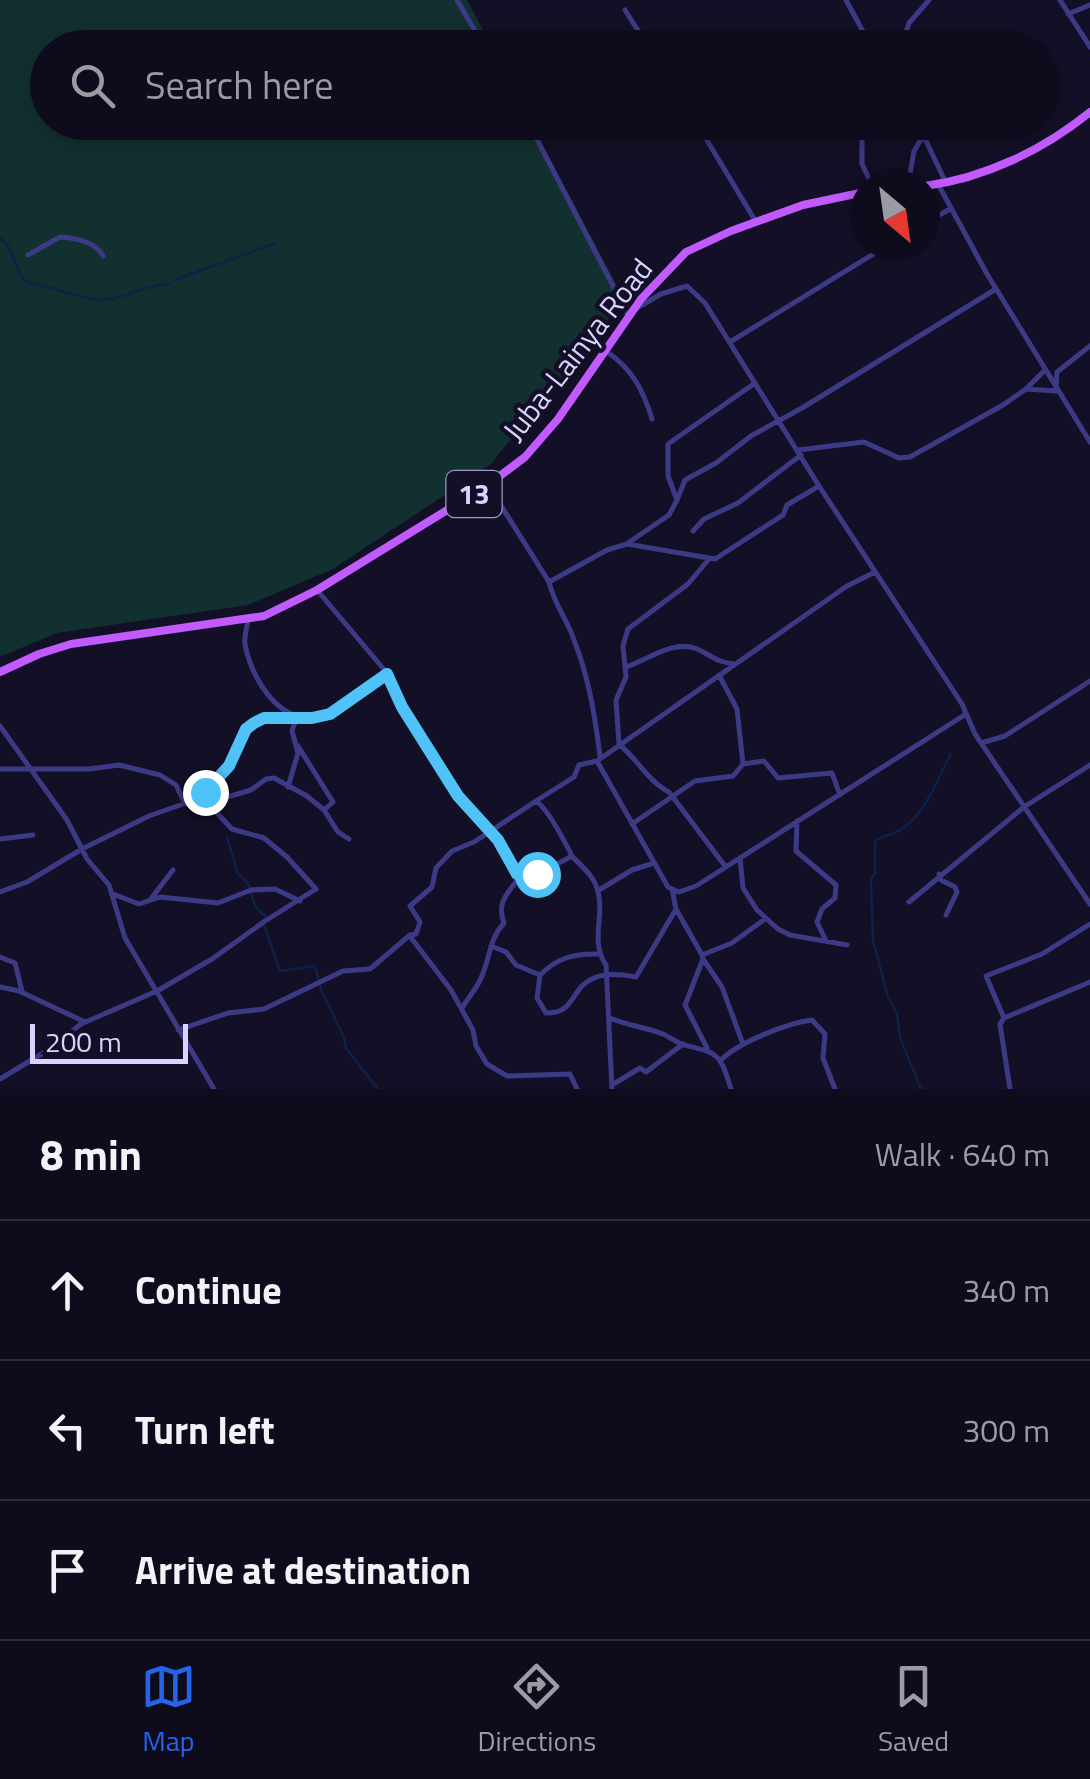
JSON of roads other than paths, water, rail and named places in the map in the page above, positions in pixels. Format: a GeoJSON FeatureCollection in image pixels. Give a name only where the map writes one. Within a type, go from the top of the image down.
{"type":"FeatureCollection","features":[{"type":"Feature","properties":{"kind":"main road"},"geometry":{"type":"LineString","coordinates":[[1060,131],[1090,112]]}},
{"type":"Feature","properties":{"kind":"main road"},"geometry":{"type":"LineString","coordinates":[[942,184],[989,172],[1045,140]]}},
{"type":"Feature","properties":{"kind":"main road","name":"Juba-Lainya Road"},"geometry":{"type":"LineString","coordinates":[[0,672],[39,654],[108,636],[248,620],[274,612],[317,590],[488,485],[540,441],[650,288],[686,252],[756,222],[820,200],[850,195]]}},
{"type":"Feature","properties":{"kind":"street"},"geometry":{"type":"LineString","coordinates":[[457,0],[475,30]]}},
{"type":"Feature","properties":{"kind":"street"},"geometry":{"type":"LineString","coordinates":[[846,0],[862,30]]}},
{"type":"Feature","properties":{"kind":"street"},"geometry":{"type":"LineString","coordinates":[[907,30],[929,0]]}},
{"type":"Feature","properties":{"kind":"street"},"geometry":{"type":"LineString","coordinates":[[1060,0],[1090,47]]}},
{"type":"Feature","properties":{"kind":"street"},"geometry":{"type":"LineString","coordinates":[[1068,14],[1090,5]]}},
{"type":"Feature","properties":{"kind":"street"},"geometry":{"type":"LineString","coordinates":[[626,10],[639,30]]}},
{"type":"Feature","properties":{"kind":"street"},"geometry":{"type":"LineString","coordinates":[[537,140],[630,318]]}},
{"type":"Feature","properties":{"kind":"street"},"geometry":{"type":"LineString","coordinates":[[707,140],[756,222]]}},
{"type":"Feature","properties":{"kind":"street"},"geometry":{"type":"LineString","coordinates":[[862,140],[865,170]]}},
{"type":"Feature","properties":{"kind":"street"},"geometry":{"type":"LineString","coordinates":[[911,170],[920,140]]}},
{"type":"Feature","properties":{"kind":"street"},"geometry":{"type":"LineString","coordinates":[[925,140],[950,209],[1090,442]]}},
{"type":"Feature","properties":{"kind":"street"},"geometry":{"type":"LineString","coordinates":[[940,215],[950,209]]}},
{"type":"Feature","properties":{"kind":"street"},"geometry":{"type":"LineString","coordinates":[[28,255],[60,236],[88,243],[104,256]]}},
{"type":"Feature","properties":{"kind":"street"},"geometry":{"type":"LineString","coordinates":[[730,342],[864,260]]}},
{"type":"Feature","properties":{"kind":"street"},"geometry":{"type":"LineString","coordinates":[[638,308],[660,294],[687,286],[705,303],[981,743],[1090,904]]}},
{"type":"Feature","properties":{"kind":"street"},"geometry":{"type":"LineString","coordinates":[[548,582],[607,550],[627,544],[670,515],[685,480],[996,289]]}},
{"type":"Feature","properties":{"kind":"street"},"geometry":{"type":"LineString","coordinates":[[1056,390],[1057,372],[1090,346]]}},
{"type":"Feature","properties":{"kind":"street"},"geometry":{"type":"LineString","coordinates":[[606,351],[633,374],[652,419]]}},
{"type":"Feature","properties":{"kind":"street"},"geometry":{"type":"LineString","coordinates":[[693,531],[704,519],[752,494],[799,453],[864,442],[899,458],[910,457],[1026,389],[1045,370]]}},
{"type":"Feature","properties":{"kind":"street"},"geometry":{"type":"LineString","coordinates":[[677,500],[668,476],[668,444],[755,383]]}},
{"type":"Feature","properties":{"kind":"street"},"geometry":{"type":"LineString","coordinates":[[1026,389],[1056,390]]}},
{"type":"Feature","properties":{"kind":"street"},"geometry":{"type":"LineString","coordinates":[[488,485],[548,582],[553,602],[571,630],[590,688],[599,759],[632,824],[672,889],[676,909],[722,987],[742,1044]]}},
{"type":"Feature","properties":{"kind":"street"},"geometry":{"type":"LineString","coordinates":[[627,544],[709,559],[726,554],[819,486]]}},
{"type":"Feature","properties":{"kind":"street"},"geometry":{"type":"LineString","coordinates":[[709,559],[688,584],[628,629],[622,646],[626,677],[616,700],[619,744],[673,797],[726,866]]}},
{"type":"Feature","properties":{"kind":"street"},"geometry":{"type":"LineString","coordinates":[[178,1030],[228,1013],[264,1009],[343,970],[370,970],[411,934],[416,934],[420,922],[410,906],[432,887],[436,868],[452,851],[474,842],[574,777],[579,765],[599,759],[649,727],[685,697],[847,586],[875,572]]}},
{"type":"Feature","properties":{"kind":"street"},"geometry":{"type":"LineString","coordinates":[[317,590],[387,674],[402,707],[458,796],[489,830],[520,876],[529,879],[572,856]]}},
{"type":"Feature","properties":{"kind":"street"},"geometry":{"type":"LineString","coordinates":[[248,620],[245,643],[260,681],[278,708],[297,716]]}},
{"type":"Feature","properties":{"kind":"street"},"geometry":{"type":"LineString","coordinates":[[626,667],[677,647],[694,647],[718,662],[735,664]]}},
{"type":"Feature","properties":{"kind":"street"},"geometry":{"type":"LineString","coordinates":[[199,798],[229,766],[246,729],[264,718],[330,714],[387,674]]}},
{"type":"Feature","properties":{"kind":"street"},"geometry":{"type":"LineString","coordinates":[[719,675],[736,709],[743,764]]}},
{"type":"Feature","properties":{"kind":"street"},"geometry":{"type":"LineString","coordinates":[[981,743],[1005,736],[1090,682]]}},
{"type":"Feature","properties":{"kind":"street"},"geometry":{"type":"LineString","coordinates":[[672,889],[687,890],[966,714]]}},
{"type":"Feature","properties":{"kind":"street"},"geometry":{"type":"LineString","coordinates":[[288,787],[298,753],[292,731],[297,716]]}},
{"type":"Feature","properties":{"kind":"street"},"geometry":{"type":"LineString","coordinates":[[0,726],[67,820],[112,893],[126,938],[214,1089]]}},
{"type":"Feature","properties":{"kind":"street"},"geometry":{"type":"LineString","coordinates":[[294,739],[333,802],[324,810]]}},
{"type":"Feature","properties":{"kind":"street"},"geometry":{"type":"LineString","coordinates":[[632,824],[695,781],[733,776],[743,764],[764,762],[778,778],[832,773],[840,795]]}},
{"type":"Feature","properties":{"kind":"street"},"geometry":{"type":"LineString","coordinates":[[0,769],[89,769],[115,765],[154,772],[175,784],[185,804]]}},
{"type":"Feature","properties":{"kind":"street"},"geometry":{"type":"LineString","coordinates":[[909,902],[1024,806],[1090,765]]}},
{"type":"Feature","properties":{"kind":"street"},"geometry":{"type":"LineString","coordinates":[[0,892],[27,882],[149,816],[199,798],[244,792],[269,778],[308,796],[324,810],[338,832],[350,839]]}},
{"type":"Feature","properties":{"kind":"street"},"geometry":{"type":"LineString","coordinates":[[0,1079],[85,1022],[157,991],[212,960],[316,889],[264,838],[232,830],[199,798]]}},
{"type":"Feature","properties":{"kind":"street"},"geometry":{"type":"LineString","coordinates":[[536,801],[548,809],[556,832],[598,890],[598,954],[606,965],[612,1087]]}},
{"type":"Feature","properties":{"kind":"street"},"geometry":{"type":"LineString","coordinates":[[797,821],[796,851],[836,885],[835,898],[822,909],[818,922],[827,942]]}},
{"type":"Feature","properties":{"kind":"street"},"geometry":{"type":"LineString","coordinates":[[0,840],[33,835]]}},
{"type":"Feature","properties":{"kind":"street"},"geometry":{"type":"LineString","coordinates":[[740,858],[743,888],[765,919],[790,935],[847,946]]}},
{"type":"Feature","properties":{"kind":"street"},"geometry":{"type":"LineString","coordinates":[[598,890],[654,863]]}},
{"type":"Feature","properties":{"kind":"street"},"geometry":{"type":"LineString","coordinates":[[150,900],[172,870]]}},
{"type":"Feature","properties":{"kind":"street"},"geometry":{"type":"LineString","coordinates":[[940,874],[941,880],[957,892],[946,915]]}},
{"type":"Feature","properties":{"kind":"street"},"geometry":{"type":"LineString","coordinates":[[462,1008],[493,951],[495,932],[504,923],[499,910],[502,897],[520,876]]}},
{"type":"Feature","properties":{"kind":"street"},"geometry":{"type":"LineString","coordinates":[[112,893],[139,904],[175,897],[206,904],[251,890],[275,889],[300,900]]}},
{"type":"Feature","properties":{"kind":"street"},"geometry":{"type":"LineString","coordinates":[[598,954],[566,958],[550,964],[540,975],[537,998],[546,1014],[568,1006],[581,987],[606,974],[636,977],[676,909]]}},
{"type":"Feature","properties":{"kind":"street"},"geometry":{"type":"LineString","coordinates":[[731,1089],[720,1061],[707,1048],[686,1005],[703,957],[732,943],[765,919]]}},
{"type":"Feature","properties":{"kind":"street"},"geometry":{"type":"LineString","coordinates":[[1004,1018],[987,975],[1042,954],[1090,924]]}},
{"type":"Feature","properties":{"kind":"street"},"geometry":{"type":"LineString","coordinates":[[411,934],[462,1008],[487,1064],[508,1076],[570,1074],[577,1089]]}},
{"type":"Feature","properties":{"kind":"street"},"geometry":{"type":"LineString","coordinates":[[491,946],[506,952],[516,965],[540,975]]}},
{"type":"Feature","properties":{"kind":"street"},"geometry":{"type":"LineString","coordinates":[[0,956],[16,965],[22,992]]}},
{"type":"Feature","properties":{"kind":"street"},"geometry":{"type":"LineString","coordinates":[[1010,1089],[1000,1024],[1004,1018],[1090,982]]}},
{"type":"Feature","properties":{"kind":"street"},"geometry":{"type":"LineString","coordinates":[[0,987],[22,992],[85,1022]]}},
{"type":"Feature","properties":{"kind":"street"},"geometry":{"type":"LineString","coordinates":[[610,1018],[683,1044],[707,1048]]}},
{"type":"Feature","properties":{"kind":"street"},"geometry":{"type":"LineString","coordinates":[[720,1061],[742,1044],[812,1020],[826,1034],[823,1058],[835,1089]]}},
{"type":"Feature","properties":{"kind":"street"},"geometry":{"type":"LineString","coordinates":[[612,1087],[631,1071],[640,1068],[646,1072],[683,1044]]}},
{"type":"Feature","properties":{"kind":"waterway"},"geometry":{"type":"LineString","coordinates":[[0,238],[28,283],[99,300],[170,284]]}},
{"type":"Feature","properties":{"kind":"waterway"},"geometry":{"type":"LineString","coordinates":[[175,280],[276,243]]}},
{"type":"Feature","properties":{"kind":"waterway"},"geometry":{"type":"LineString","coordinates":[[921,1089],[900,1038],[897,1014],[888,997],[873,940],[871,880],[875,873],[875,841],[900,830],[919,813],[951,754]]}},
{"type":"Feature","properties":{"kind":"waterway"},"geometry":{"type":"LineString","coordinates":[[227,837],[238,874],[248,883],[255,906],[266,917]]}},
{"type":"Feature","properties":{"kind":"waterway"},"geometry":{"type":"LineString","coordinates":[[264,925],[280,971],[315,966],[346,1048],[378,1089]]}}]}
